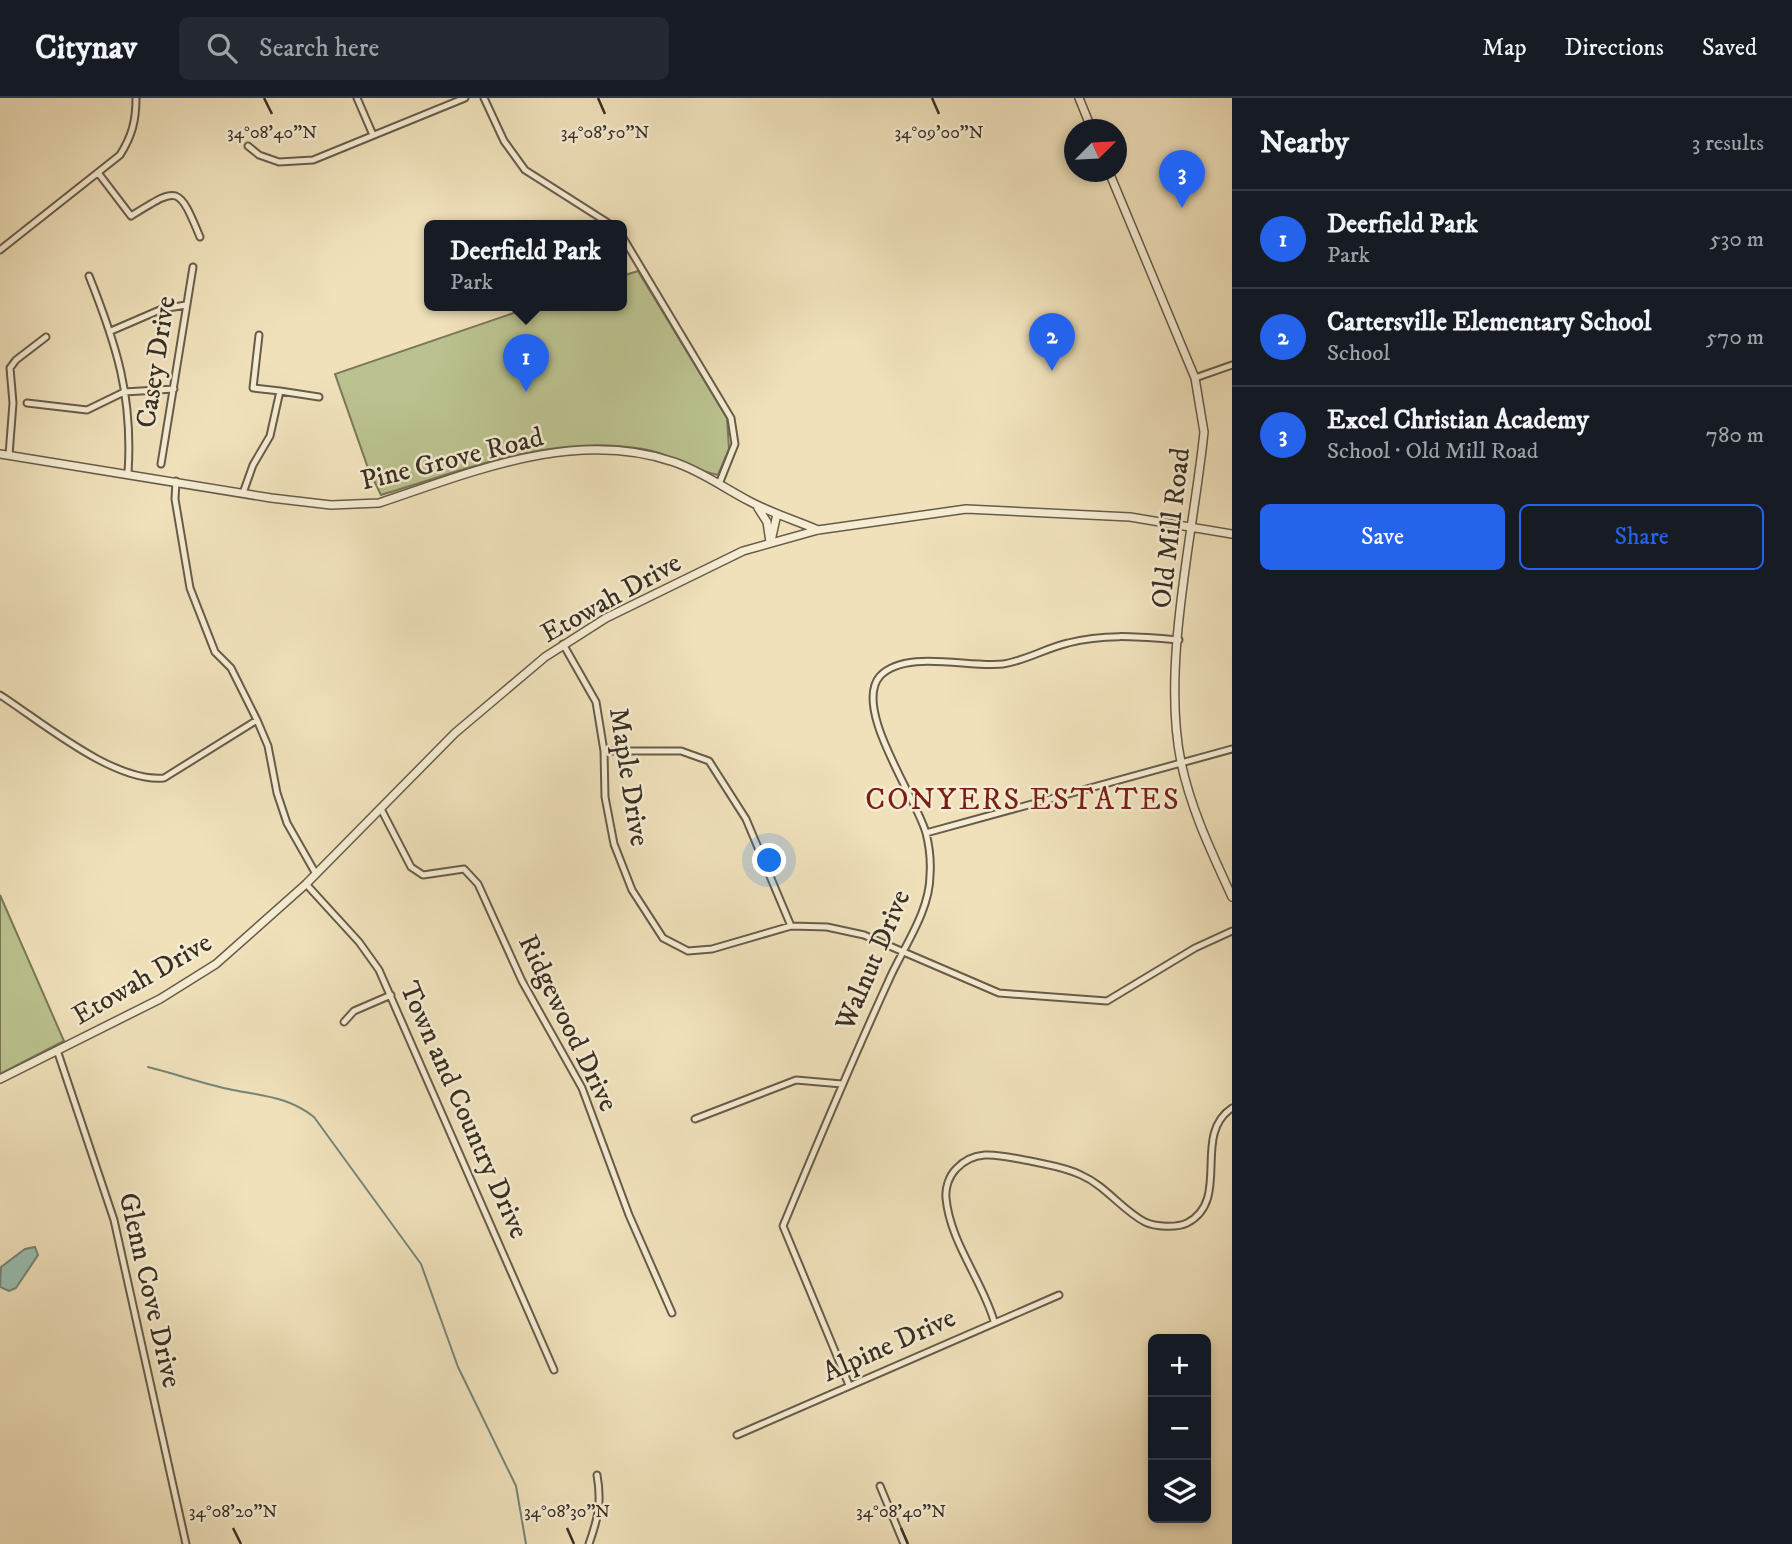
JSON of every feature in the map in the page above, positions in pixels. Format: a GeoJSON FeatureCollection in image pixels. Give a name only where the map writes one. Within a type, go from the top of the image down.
{"type":"FeatureCollection","features":[{"type":"Feature","properties":{"kind":"street"},"geometry":{"type":"LineString","coordinates":[[0,250],[120,155],[129,141],[136,120],[136,98]]}},
{"type":"Feature","properties":{"kind":"street"},"geometry":{"type":"LineString","coordinates":[[357,98],[373,135]]}},
{"type":"Feature","properties":{"kind":"street"},"geometry":{"type":"LineString","coordinates":[[248,146],[259,155],[279,162],[313,160],[464,98]]}},
{"type":"Feature","properties":{"kind":"street"},"geometry":{"type":"LineString","coordinates":[[484,98],[503,141],[525,170],[604,220]]}},
{"type":"Feature","properties":{"kind":"street"},"geometry":{"type":"LineString","coordinates":[[1079,98],[1088,119]]}},
{"type":"Feature","properties":{"kind":"street"},"geometry":{"type":"LineString","coordinates":[[99,174],[131,216],[165,195],[177,194],[185,201],[200,237]]}},
{"type":"Feature","properties":{"kind":"street","name":"Old Mill Road"},"geometry":{"type":"LineString","coordinates":[[1113,182],[1195,378],[1204,432],[1179,640],[1175,702],[1181,764],[1195,813],[1232,897]]}},
{"type":"Feature","properties":{"kind":"street"},"geometry":{"type":"LineString","coordinates":[[627,244],[732,418],[735,444],[719,484]]}},
{"type":"Feature","properties":{"kind":"street","name":"Casey Drive"},"geometry":{"type":"LineString","coordinates":[[161,464],[193,267]]}},
{"type":"Feature","properties":{"kind":"street"},"geometry":{"type":"LineString","coordinates":[[89,276],[120,362],[131,426],[128,473]]}},
{"type":"Feature","properties":{"kind":"street"},"geometry":{"type":"LineString","coordinates":[[111,331],[162,309],[186,305]]}},
{"type":"Feature","properties":{"kind":"street"},"geometry":{"type":"LineString","coordinates":[[259,335],[253,388],[319,397]]}},
{"type":"Feature","properties":{"kind":"street"},"geometry":{"type":"LineString","coordinates":[[9,455],[13,403],[10,368],[16,360],[46,337]]}},
{"type":"Feature","properties":{"kind":"street"},"geometry":{"type":"LineString","coordinates":[[1195,378],[1228,371],[1232,365]]}},
{"type":"Feature","properties":{"kind":"street"},"geometry":{"type":"LineString","coordinates":[[27,403],[87,410],[124,392],[174,389]]}},
{"type":"Feature","properties":{"kind":"street"},"geometry":{"type":"LineString","coordinates":[[243,493],[253,465],[270,436],[280,391]]}},
{"type":"Feature","properties":{"kind":"street","name":"Pine Grove Road"},"geometry":{"type":"LineString","coordinates":[[0,454],[243,493],[356,506],[379,503],[527,457],[589,450],[648,455],[685,466],[756,504],[818,530]]}},
{"type":"Feature","properties":{"kind":"street"},"geometry":{"type":"LineString","coordinates":[[176,481],[175,499],[190,588],[215,652],[231,668],[257,720],[268,746],[277,793],[287,822],[316,874]]}},
{"type":"Feature","properties":{"kind":"street"},"geometry":{"type":"LineString","coordinates":[[756,504],[765,519],[770,542]]}},
{"type":"Feature","properties":{"kind":"street","name":"Etowah Drive"},"geometry":{"type":"LineString","coordinates":[[0,1079],[160,999],[208,970],[306,884],[455,733],[563,644],[616,613],[744,551],[818,530],[966,509],[1108,516],[1232,534]]}},
{"type":"Feature","properties":{"kind":"street"},"geometry":{"type":"LineString","coordinates":[[770,542],[777,514]]}},
{"type":"Feature","properties":{"kind":"street","name":"Walnut Drive"},"geometry":{"type":"LineString","coordinates":[[849,1385],[783,1226],[901,951],[919,920],[931,877],[926,833],[873,714],[872,692],[879,677],[893,666],[911,661],[986,666],[1009,663],[1093,637],[1122,635],[1179,640]]}},
{"type":"Feature","properties":{"kind":"street","name":"Maple Drive"},"geometry":{"type":"LineString","coordinates":[[563,644],[594,695],[604,751],[605,797],[614,844],[632,890],[663,938],[688,951],[712,949],[791,926],[827,927],[864,935],[999,993],[1107,1001],[1195,948],[1232,931]]}},
{"type":"Feature","properties":{"kind":"street"},"geometry":{"type":"LineString","coordinates":[[0,695],[126,775],[155,779],[164,779],[257,720]]}},
{"type":"Feature","properties":{"kind":"street"},"geometry":{"type":"LineString","coordinates":[[0,702],[10,701]]}},
{"type":"Feature","properties":{"kind":"street"},"geometry":{"type":"LineString","coordinates":[[926,833],[1232,749]]}},
{"type":"Feature","properties":{"kind":"street"},"geometry":{"type":"LineString","coordinates":[[604,751],[681,751],[709,761],[746,819],[791,926]]}},
{"type":"Feature","properties":{"kind":"street","name":"Ridgewood Drive"},"geometry":{"type":"LineString","coordinates":[[381,809],[411,867],[424,875],[464,869],[478,884],[522,982],[582,1088],[629,1215],[672,1312]]}},
{"type":"Feature","properties":{"kind":"street","name":"Town and Country Drive"},"geometry":{"type":"LineString","coordinates":[[306,884],[368,952],[391,995],[554,1370]]}},
{"type":"Feature","properties":{"kind":"street"},"geometry":{"type":"LineString","coordinates":[[344,1022],[354,1011],[391,995]]}},
{"type":"Feature","properties":{"kind":"street","name":"Glenn Cove Drive"},"geometry":{"type":"LineString","coordinates":[[57,1050],[114,1220],[186,1544]]}},
{"type":"Feature","properties":{"kind":"street"},"geometry":{"type":"LineString","coordinates":[[695,1119],[796,1080],[842,1084]]}},
{"type":"Feature","properties":{"kind":"street"},"geometry":{"type":"LineString","coordinates":[[994,1321],[948,1211],[947,1187],[953,1172],[964,1161],[978,1154],[1002,1154],[1064,1168],[1100,1186],[1147,1223],[1166,1226],[1186,1224],[1202,1212],[1209,1198],[1212,1186],[1211,1142],[1221,1115],[1232,1108]]}},
{"type":"Feature","properties":{"kind":"street","name":"Alpine Drive"},"geometry":{"type":"LineString","coordinates":[[737,1435],[1059,1295]]}},
{"type":"Feature","properties":{"kind":"street"},"geometry":{"type":"LineString","coordinates":[[589,1544],[599,1520],[602,1501],[597,1475]]}},
{"type":"Feature","properties":{"kind":"street"},"geometry":{"type":"LineString","coordinates":[[880,1486],[904,1544]]}},
{"type":"Feature","properties":{"kind":"green space"},"geometry":{"type":"Polygon","coordinates":[[[638,271],[727,418],[729,449],[718,475],[643,449],[609,445],[576,446],[543,450],[477,465],[381,495],[368,468],[335,374],[519,311],[627,311],[627,274],[638,271]]]}},
{"type":"Feature","properties":{"kind":"green space"},"geometry":{"type":"Polygon","coordinates":[[[0,895],[64,1041],[0,1074],[0,895]]]}},
{"type":"Feature","properties":{"kind":"shaded area"},"geometry":{"type":"Polygon","coordinates":[[[35,1247],[38,1255],[16,1288],[9,1291],[0,1287],[1,1267],[25,1249],[35,1247]]]}},
{"type":"Feature","properties":{"kind":"waterway"},"geometry":{"type":"LineString","coordinates":[[148,1067],[222,1088],[276,1098],[295,1105],[314,1117],[421,1264],[458,1367],[516,1486],[526,1544]]}},
{"type":"Feature","properties":{"kind":"place","name":"Excel Christian Academy"},"geometry":{"type":"Point","coordinates":[1182,208]}},
{"type":"Feature","properties":{"kind":"place","name":"Cartersville Elementary School"},"geometry":{"type":"Point","coordinates":[1052,371]}},
{"type":"Feature","properties":{"kind":"place","name":"Deerfield Park"},"geometry":{"type":"Point","coordinates":[526,392]}},
{"type":"Feature","properties":{"kind":"district","name":"CONYERS ESTATES"},"geometry":{"type":"Point","coordinates":[1023,800]}}]}
